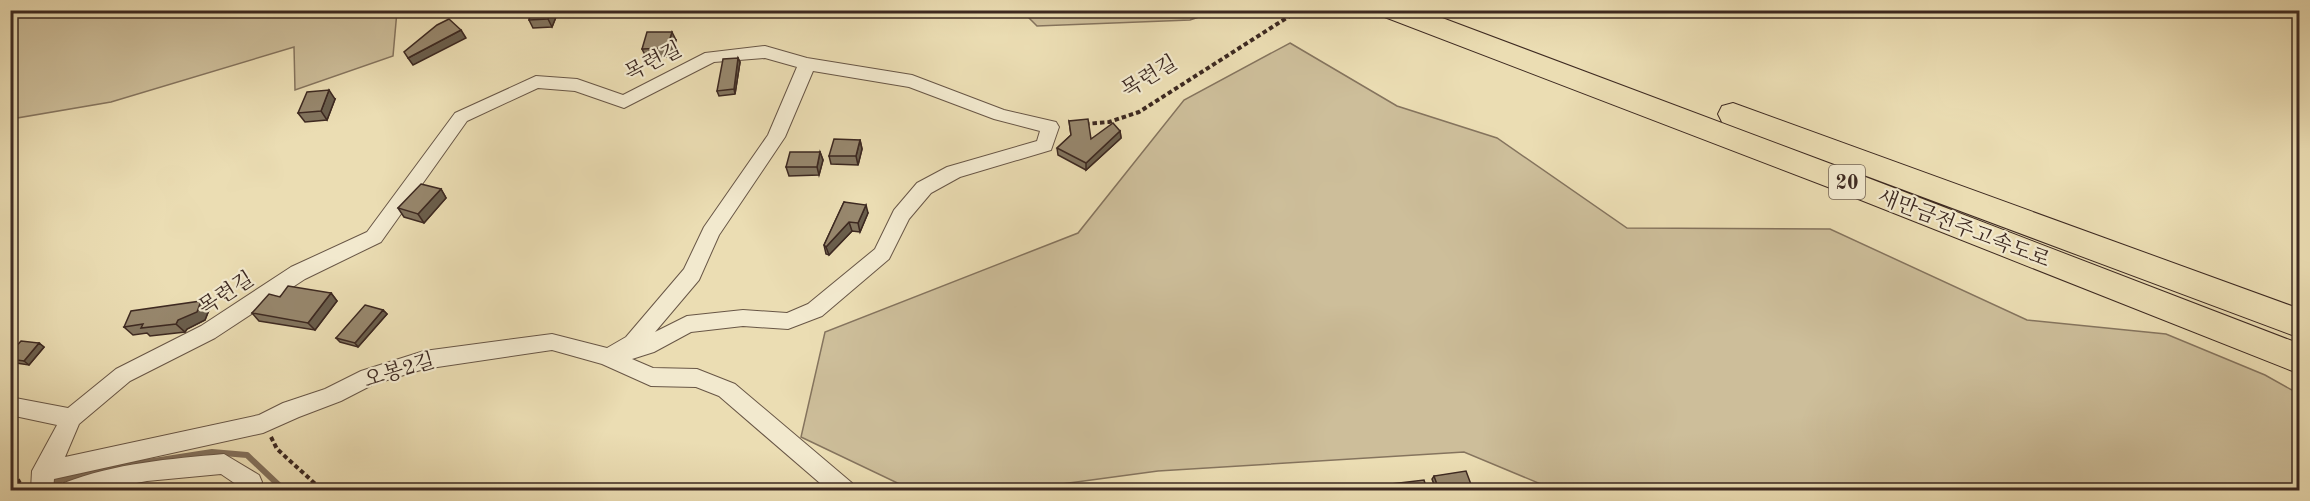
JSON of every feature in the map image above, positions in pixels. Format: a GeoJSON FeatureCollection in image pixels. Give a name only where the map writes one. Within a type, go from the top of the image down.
{"type":"FeatureCollection","features":[{"type":"Feature","properties":{"kind":"highway","name":"새만금전주고속도로"},"geometry":{"type":"LineString","coordinates":[[1392,10],[1844,181],[2300,359]]}},
{"type":"Feature","properties":{"kind":"highway","name":"새만금전주고속도로"},"geometry":{"type":"LineString","coordinates":[[1451,10],[2300,324]]}},
{"type":"Feature","properties":{"kind":"highway"},"geometry":{"type":"LineString","coordinates":[[2225,331],[2300,368]]}},
{"type":"Feature","properties":{"kind":"street","name":"목련길"},"geometry":{"type":"LineString","coordinates":[[71,418],[123,375],[208,332],[298,273],[374,237],[461,117],[536,82],[578,85],[624,102],[711,57],[765,52],[807,64],[912,81],[1000,115],[1050,127]]}},
{"type":"Feature","properties":{"kind":"street"},"geometry":{"type":"LineString","coordinates":[[607,357],[633,343],[692,274],[711,232],[776,137],[807,64]]}},
{"type":"Feature","properties":{"kind":"street"},"geometry":{"type":"LineString","coordinates":[[607,357],[647,346],[687,324],[743,318],[788,321],[815,310],[882,254],[901,215],[924,188],[954,172],[1045,145],[1050,127]]}},
{"type":"Feature","properties":{"kind":"street","name":"오봉2길"},"geometry":{"type":"LineString","coordinates":[[43,480],[263,424],[291,410],[333,395],[368,377],[424,360],[552,342],[607,357],[651,377],[698,378],[728,390],[844,490]]}},
{"type":"Feature","properties":{"kind":"street"},"geometry":{"type":"LineString","coordinates":[[10,406],[71,418]]}},
{"type":"Feature","properties":{"kind":"street","name":"오봉2길"},"geometry":{"type":"LineString","coordinates":[[43,480],[71,418]]}},
{"type":"Feature","properties":{"kind":"street"},"geometry":{"type":"LineString","coordinates":[[72,490],[87,484],[145,472],[224,464],[251,482]]}},
{"type":"Feature","properties":{"kind":"path","name":"목련길"},"geometry":{"type":"LineString","coordinates":[[1050,127],[1109,122],[1139,112],[1299,10]]}},
{"type":"Feature","properties":{"kind":"path"},"geometry":{"type":"LineString","coordinates":[[263,424],[277,449],[322,490]]}},
{"type":"Feature","properties":{"kind":"shaded area"},"geometry":{"type":"Polygon","coordinates":[[[11,10],[397,11],[393,56],[295,90],[294,47],[111,102],[11,119],[11,10]]]}},
{"type":"Feature","properties":{"kind":"shaded area"},"geometry":{"type":"Polygon","coordinates":[[[1022,11],[1217,11],[1190,20],[1037,26],[1022,11]]]}},
{"type":"Feature","properties":{"kind":"shaded area"},"geometry":{"type":"Polygon","coordinates":[[[1290,43],[1397,106],[1497,138],[1627,228],[1830,229],[2027,320],[2166,334],[2265,375],[2299,394],[2299,490],[1555,490],[1464,452],[1158,471],[1017,490],[912,490],[801,437],[825,332],[1078,233],[1184,100],[1290,43]]]}},
{"type":"Feature","properties":{"kind":"building"},"geometry":{"type":"Polygon","coordinates":[[[532,10],[551,10],[548,19],[529,20],[532,10]]]}},
{"type":"Feature","properties":{"kind":"building"},"geometry":{"type":"Polygon","coordinates":[[[449,19],[461,30],[408,58],[404,52],[437,25],[449,19]]]}},
{"type":"Feature","properties":{"kind":"building"},"geometry":{"type":"Polygon","coordinates":[[[647,32],[672,32],[667,48],[642,49],[647,32]]]}},
{"type":"Feature","properties":{"kind":"building"},"geometry":{"type":"Polygon","coordinates":[[[738,58],[734,89],[717,91],[723,59],[738,58]]]}},
{"type":"Feature","properties":{"kind":"building"},"geometry":{"type":"Polygon","coordinates":[[[329,90],[321,111],[298,113],[307,92],[329,90]]]}},
{"type":"Feature","properties":{"kind":"building"},"geometry":{"type":"Polygon","coordinates":[[[1088,119],[1091,139],[1113,123],[1120,131],[1086,163],[1057,148],[1071,135],[1069,121],[1088,119]]]}},
{"type":"Feature","properties":{"kind":"building"},"geometry":{"type":"Polygon","coordinates":[[[834,139],[860,140],[856,156],[829,156],[834,139]]]}},
{"type":"Feature","properties":{"kind":"building"},"geometry":{"type":"Polygon","coordinates":[[[790,152],[820,152],[817,167],[786,167],[790,152]]]}},
{"type":"Feature","properties":{"kind":"building"},"geometry":{"type":"Polygon","coordinates":[[[421,184],[441,189],[418,214],[398,208],[421,184]]]}},
{"type":"Feature","properties":{"kind":"building"},"geometry":{"type":"Polygon","coordinates":[[[844,202],[866,205],[858,223],[849,222],[826,247],[824,245],[844,202]]]}},
{"type":"Feature","properties":{"kind":"building"},"geometry":{"type":"Polygon","coordinates":[[[288,286],[331,293],[308,323],[252,313],[269,294],[280,297],[288,286]]]}},
{"type":"Feature","properties":{"kind":"building"},"geometry":{"type":"Polygon","coordinates":[[[201,301],[197,312],[178,320],[176,324],[141,328],[143,324],[124,327],[131,311],[201,301]]]}},
{"type":"Feature","properties":{"kind":"building"},"geometry":{"type":"Polygon","coordinates":[[[365,305],[383,310],[355,343],[336,338],[365,305]]]}},
{"type":"Feature","properties":{"kind":"building"},"geometry":{"type":"Polygon","coordinates":[[[21,341],[39,343],[24,361],[10,359],[10,353],[21,341]]]}},
{"type":"Feature","properties":{"kind":"building"},"geometry":{"type":"Polygon","coordinates":[[[1466,471],[1472,487],[1439,490],[1434,476],[1466,471]]]}},
{"type":"Feature","properties":{"kind":"building"},"geometry":{"type":"Polygon","coordinates":[[[1424,480],[1427,490],[1384,490],[1383,485],[1424,480]]]}},
{"type":"Feature","properties":{"kind":"waterway"},"geometry":{"type":"LineString","coordinates":[[38,490],[57,481],[96,470],[212,452],[247,455],[284,490]]}}]}
